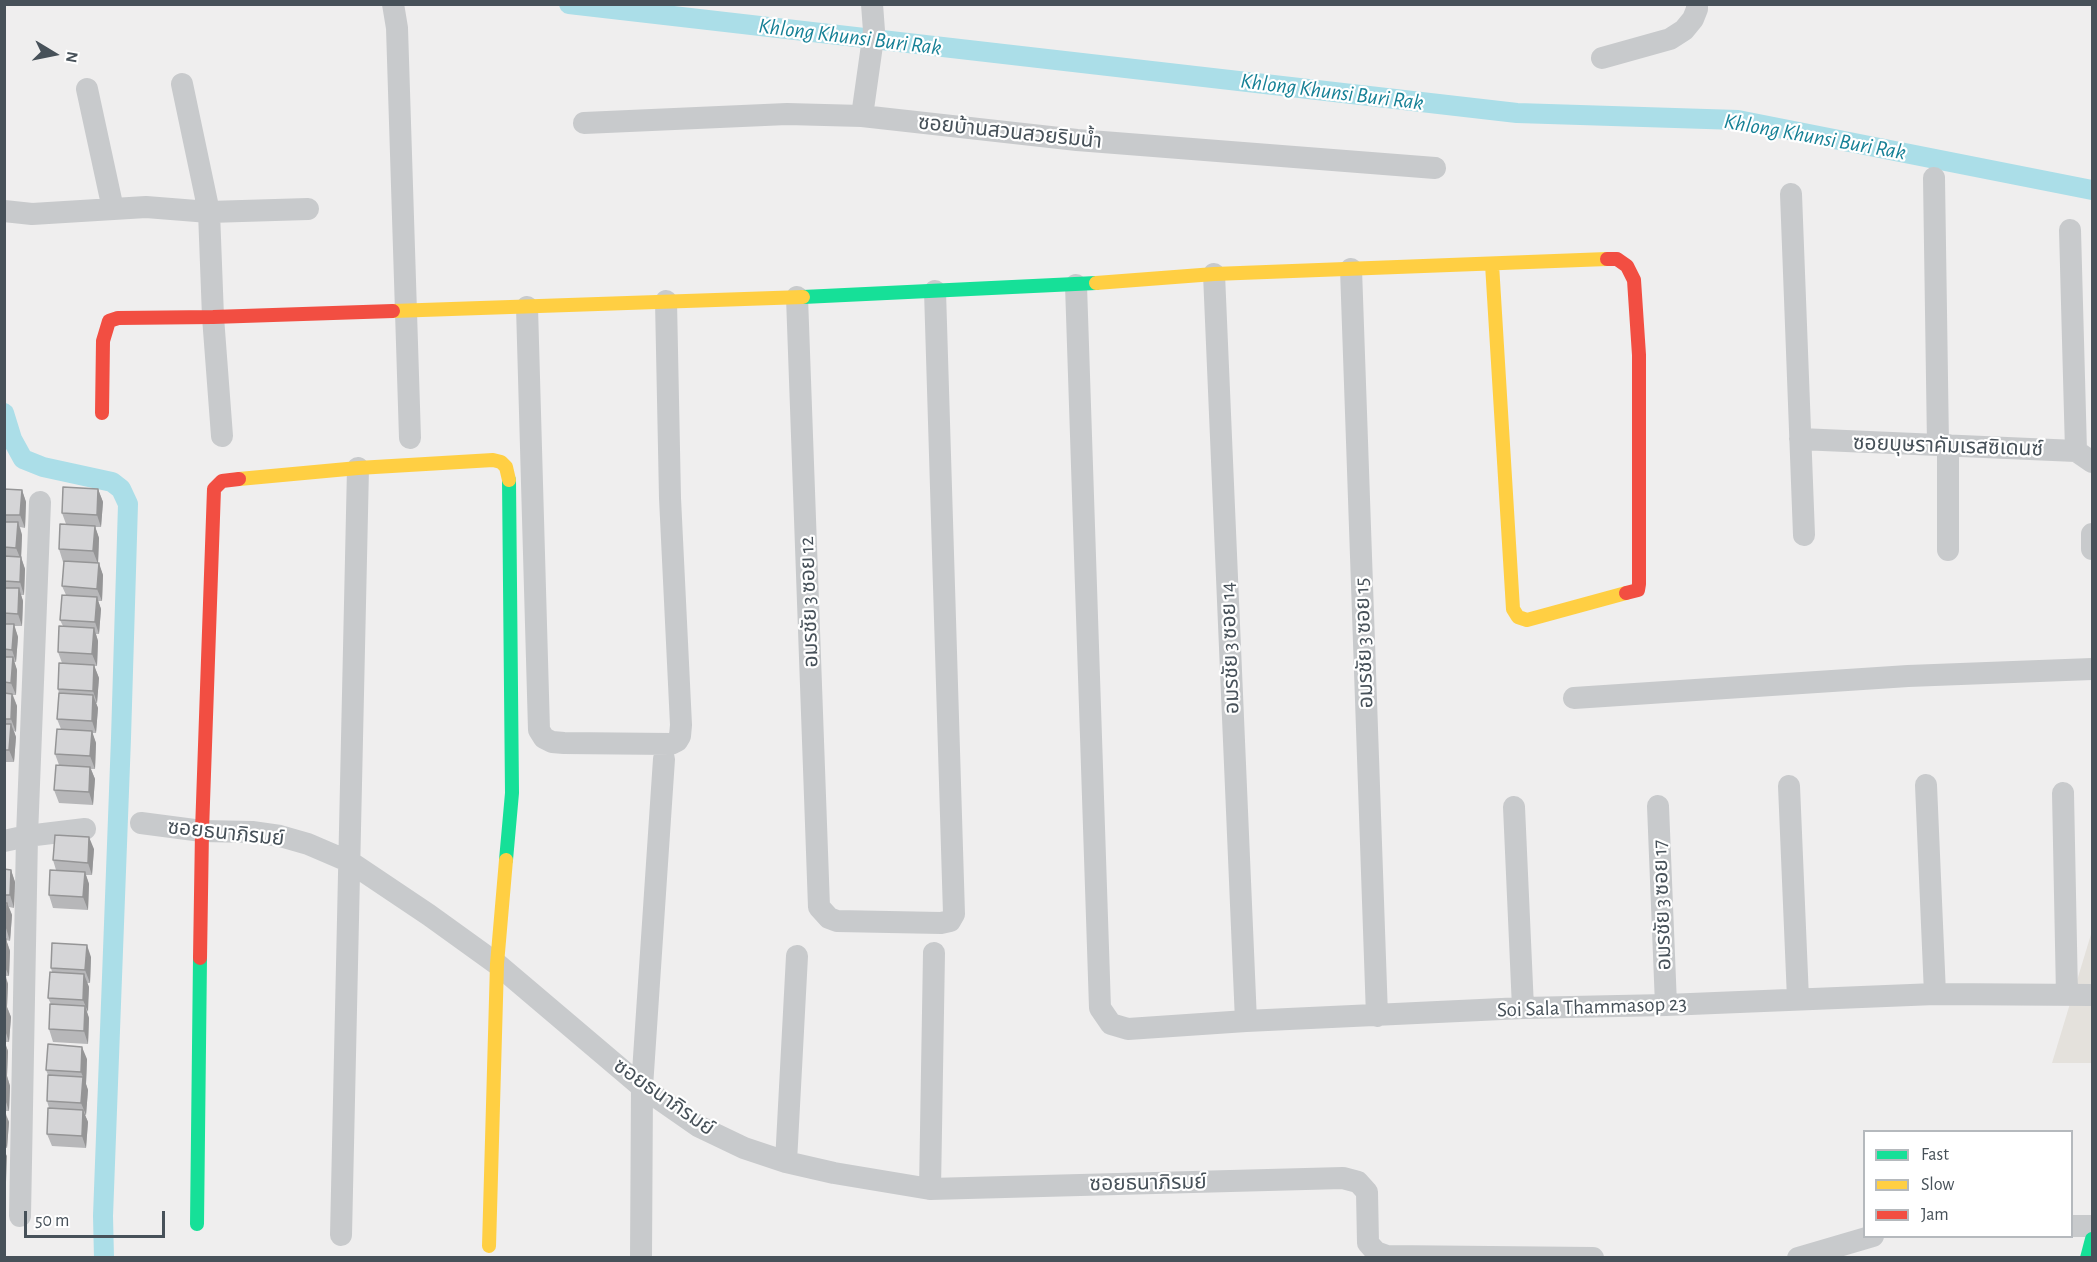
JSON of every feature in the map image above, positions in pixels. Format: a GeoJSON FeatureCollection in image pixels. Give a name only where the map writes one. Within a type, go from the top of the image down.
{"type":"FeatureCollection","features":[{"type":"Feature","properties":{"kind":"street"},"geometry":{"type":"LineString","coordinates":[[393,4],[397,28],[410,438]]}},
{"type":"Feature","properties":{"kind":"street"},"geometry":{"type":"LineString","coordinates":[[862,116],[874,30],[872,4]]}},
{"type":"Feature","properties":{"kind":"street"},"geometry":{"type":"LineString","coordinates":[[1602,58],[1670,39],[1684,30],[1693,19],[1697,9],[1696,4]]}},
{"type":"Feature","properties":{"kind":"street"},"geometry":{"type":"LineString","coordinates":[[182,84],[209,212],[213,317],[222,436]]}},
{"type":"Feature","properties":{"kind":"street"},"geometry":{"type":"LineString","coordinates":[[87,89],[113,209]]}},
{"type":"Feature","properties":{"kind":"street","name":"ซอยบ้านสวนสวยริมน้ำ"},"geometry":{"type":"LineString","coordinates":[[584,123],[787,114],[862,116],[1077,141],[1436,168]]}},
{"type":"Feature","properties":{"kind":"street"},"geometry":{"type":"LineString","coordinates":[[1934,178],[1948,550]]}},
{"type":"Feature","properties":{"kind":"street"},"geometry":{"type":"LineString","coordinates":[[1791,194],[1804,535]]}},
{"type":"Feature","properties":{"kind":"street"},"geometry":{"type":"LineString","coordinates":[[4,211],[32,214],[166,208],[209,212],[308,209]]}},
{"type":"Feature","properties":{"kind":"street"},"geometry":{"type":"LineString","coordinates":[[2070,230],[2084,456]]}},
{"type":"Feature","properties":{"kind":"street"},"geometry":{"type":"LineString","coordinates":[[102,413],[103,341],[109,321],[118,318],[213,317],[797,297],[1076,285],[1214,274],[1617,259],[1627,266],[1634,280],[1639,355],[1640,584],[1638,590],[1527,620],[1518,617],[1513,609],[1492,264]]}},
{"type":"Feature","properties":{"kind":"street","name":"อมรชัย 3 ซอย 15"},"geometry":{"type":"LineString","coordinates":[[1351,269],[1377,1016]]}},
{"type":"Feature","properties":{"kind":"street","name":"อมรชัย 3 ซอย 14"},"geometry":{"type":"LineString","coordinates":[[1214,274],[1246,1021]]}},
{"type":"Feature","properties":{"kind":"street","name":"Soi Sala Thammasop 23"},"geometry":{"type":"LineString","coordinates":[[1076,285],[1100,1008],[1111,1024],[1128,1029],[1523,1008],[1666,1005],[1935,994],[2092,995]]}},
{"type":"Feature","properties":{"kind":"street","name":"อมรชัย 3 ซอย 12"},"geometry":{"type":"LineString","coordinates":[[797,297],[819,907],[829,918],[837,921],[941,923],[950,921],[954,914],[935,291]]}},
{"type":"Feature","properties":{"kind":"street"},"geometry":{"type":"LineString","coordinates":[[527,307],[539,730],[544,738],[552,742],[671,744],[680,736],[681,725],[670,498],[666,302]]}},
{"type":"Feature","properties":{"kind":"street","name":"ซอยบุษราคัมเรสซิเดนซ์"},"geometry":{"type":"LineString","coordinates":[[1800,439],[1943,445],[2084,456]]}},
{"type":"Feature","properties":{"kind":"street"},"geometry":{"type":"LineString","coordinates":[[196,1224],[202,831],[214,489],[222,481],[358,468],[493,460],[501,462],[508,474],[513,793],[497,964],[489,1246]]}},
{"type":"Feature","properties":{"kind":"street"},"geometry":{"type":"LineString","coordinates":[[341,1235],[358,468]]}},
{"type":"Feature","properties":{"kind":"street"},"geometry":{"type":"LineString","coordinates":[[20,1216],[27,836],[40,502]]}},
{"type":"Feature","properties":{"kind":"street"},"geometry":{"type":"LineString","coordinates":[[2092,534],[2092,549]]}},
{"type":"Feature","properties":{"kind":"street"},"geometry":{"type":"LineString","coordinates":[[1574,698],[1908,676],[2092,669]]}},
{"type":"Feature","properties":{"kind":"street"},"geometry":{"type":"LineString","coordinates":[[641,1257],[642,1087],[664,759]]}},
{"type":"Feature","properties":{"kind":"street"},"geometry":{"type":"LineString","coordinates":[[1926,785],[1935,994]]}},
{"type":"Feature","properties":{"kind":"street"},"geometry":{"type":"LineString","coordinates":[[1790,786],[1798,999]]}},
{"type":"Feature","properties":{"kind":"street"},"geometry":{"type":"LineString","coordinates":[[2063,793],[2067,995]]}},
{"type":"Feature","properties":{"kind":"street","name":"อมรชัย 3 ซอย 17"},"geometry":{"type":"LineString","coordinates":[[1658,806],[1666,1005]]}},
{"type":"Feature","properties":{"kind":"street"},"geometry":{"type":"LineString","coordinates":[[1514,807],[1523,1008]]}},
{"type":"Feature","properties":{"kind":"street","name":"ซอยธนาภิรมย์"},"geometry":{"type":"LineString","coordinates":[[141,823],[202,831],[252,832],[280,836],[308,844],[350,862],[497,964],[642,1087],[698,1126],[744,1148],[786,1162],[834,1173],[930,1189],[1343,1178],[1358,1182],[1367,1192],[1368,1243],[1376,1252],[1387,1256],[1593,1257]]}},
{"type":"Feature","properties":{"kind":"street"},"geometry":{"type":"LineString","coordinates":[[4,841],[85,829]]}},
{"type":"Feature","properties":{"kind":"street"},"geometry":{"type":"LineString","coordinates":[[930,1189],[934,953]]}},
{"type":"Feature","properties":{"kind":"street"},"geometry":{"type":"LineString","coordinates":[[786,1162],[797,956]]}},
{"type":"Feature","properties":{"kind":"street"},"geometry":{"type":"LineString","coordinates":[[2073,1226],[2092,1226]]}},
{"type":"Feature","properties":{"kind":"street"},"geometry":{"type":"LineString","coordinates":[[1798,1257],[1866,1238]]}},
{"type":"Feature","properties":{"kind":"street"},"geometry":{"type":"LineString","coordinates":[[2087,1257],[2092,1239]]}},
{"type":"Feature","properties":{"kind":"shaded area"},"geometry":{"type":"Polygon","coordinates":[[[2092,931],[2092,1063],[2052,1063],[2092,931]]]}},
{"type":"Feature","properties":{"kind":"building"},"geometry":{"type":"Polygon","coordinates":[[[63,487],[98,489],[97,515],[62,513],[63,487]]]}},
{"type":"Feature","properties":{"kind":"building"},"geometry":{"type":"Polygon","coordinates":[[[4,489],[22,490],[20,515],[4,515],[4,489]]]}},
{"type":"Feature","properties":{"kind":"building"},"geometry":{"type":"Polygon","coordinates":[[[4,522],[18,522],[16,548],[4,547],[4,522]]]}},
{"type":"Feature","properties":{"kind":"building"},"geometry":{"type":"Polygon","coordinates":[[[60,524],[95,526],[93,551],[59,549],[60,524]]]}},
{"type":"Feature","properties":{"kind":"building"},"geometry":{"type":"Polygon","coordinates":[[[4,556],[21,557],[20,582],[4,581],[4,556]]]}},
{"type":"Feature","properties":{"kind":"building"},"geometry":{"type":"Polygon","coordinates":[[[64,561],[99,563],[97,589],[62,586],[64,561]]]}},
{"type":"Feature","properties":{"kind":"building"},"geometry":{"type":"Polygon","coordinates":[[[4,588],[19,588],[18,614],[4,613],[4,588]]]}},
{"type":"Feature","properties":{"kind":"building"},"geometry":{"type":"Polygon","coordinates":[[[62,595],[97,597],[95,622],[60,620],[62,595]]]}},
{"type":"Feature","properties":{"kind":"building"},"geometry":{"type":"Polygon","coordinates":[[[4,624],[14,624],[12,650],[4,649],[4,624]]]}},
{"type":"Feature","properties":{"kind":"building"},"geometry":{"type":"Polygon","coordinates":[[[59,626],[94,628],[92,654],[58,652],[59,626]]]}},
{"type":"Feature","properties":{"kind":"building"},"geometry":{"type":"Polygon","coordinates":[[[4,657],[13,657],[11,683],[4,682],[4,657]]]}},
{"type":"Feature","properties":{"kind":"building"},"geometry":{"type":"Polygon","coordinates":[[[59,663],[94,665],[93,691],[58,689],[59,663]]]}},
{"type":"Feature","properties":{"kind":"building"},"geometry":{"type":"Polygon","coordinates":[[[4,693],[12,694],[11,719],[4,719],[4,693]]]}},
{"type":"Feature","properties":{"kind":"building"},"geometry":{"type":"Polygon","coordinates":[[[59,693],[93,695],[92,721],[57,719],[59,693]]]}},
{"type":"Feature","properties":{"kind":"building"},"geometry":{"type":"Polygon","coordinates":[[[4,724],[11,724],[9,750],[4,750],[4,724]]]}},
{"type":"Feature","properties":{"kind":"building"},"geometry":{"type":"Polygon","coordinates":[[[57,729],[92,731],[90,756],[55,754],[57,729]]]}},
{"type":"Feature","properties":{"kind":"building"},"geometry":{"type":"Polygon","coordinates":[[[56,765],[90,767],[89,792],[54,790],[56,765]]]}},
{"type":"Feature","properties":{"kind":"building"},"geometry":{"type":"Polygon","coordinates":[[[55,835],[89,837],[88,863],[53,860],[55,835]]]}},
{"type":"Feature","properties":{"kind":"building"},"geometry":{"type":"Polygon","coordinates":[[[4,869],[11,870],[10,895],[4,895],[4,869]]]}},
{"type":"Feature","properties":{"kind":"building"},"geometry":{"type":"Polygon","coordinates":[[[50,870],[85,872],[83,897],[49,895],[50,870]]]}},
{"type":"Feature","properties":{"kind":"building"},"geometry":{"type":"Polygon","coordinates":[[[4,903],[7,903],[6,928],[4,928],[4,903]]]}},
{"type":"Feature","properties":{"kind":"building"},"geometry":{"type":"Polygon","coordinates":[[[52,943],[87,945],[85,970],[51,968],[52,943]]]}},
{"type":"Feature","properties":{"kind":"building"},"geometry":{"type":"Polygon","coordinates":[[[50,972],[84,974],[83,1000],[48,998],[50,972]]]}},
{"type":"Feature","properties":{"kind":"building"},"geometry":{"type":"Polygon","coordinates":[[[4,1004],[6,1004],[5,1030],[4,1030],[4,1004]]]}},
{"type":"Feature","properties":{"kind":"building"},"geometry":{"type":"Polygon","coordinates":[[[50,1004],[85,1006],[84,1031],[49,1029],[50,1004]]]}},
{"type":"Feature","properties":{"kind":"building"},"geometry":{"type":"Polygon","coordinates":[[[48,1044],[82,1047],[81,1072],[46,1070],[48,1044]]]}},
{"type":"Feature","properties":{"kind":"building"},"geometry":{"type":"Polygon","coordinates":[[[4,1073],[6,1073],[5,1099],[4,1099],[4,1073]]]}},
{"type":"Feature","properties":{"kind":"building"},"geometry":{"type":"Polygon","coordinates":[[[48,1075],[83,1077],[81,1103],[47,1101],[48,1075]]]}},
{"type":"Feature","properties":{"kind":"building"},"geometry":{"type":"Polygon","coordinates":[[[48,1108],[83,1110],[82,1136],[47,1134],[48,1108]]]}},
{"type":"Feature","properties":{"kind":"waterway","name":"Khlong Khunsi Buri Rak"},"geometry":{"type":"LineString","coordinates":[[569,4],[1517,113],[1738,120],[2092,190]]}},
{"type":"Feature","properties":{"kind":"waterway"},"geometry":{"type":"LineString","coordinates":[[4,413],[12,439],[23,459],[43,467],[112,482],[121,489],[128,504],[103,1216],[104,1258]]}},
{"type":"Feature","properties":{"kind":"traffic: fast"},"geometry":{"type":"LineString","coordinates":[[803,297],[1096,283]]}},
{"type":"Feature","properties":{"kind":"traffic: fast"},"geometry":{"type":"LineString","coordinates":[[506,860],[512,793],[509,480]]}},
{"type":"Feature","properties":{"kind":"traffic: fast"},"geometry":{"type":"LineString","coordinates":[[197,1224],[200,958]]}},
{"type":"Feature","properties":{"kind":"traffic: fast"},"geometry":{"type":"LineString","coordinates":[[2087,1258],[2092,1239]]}},
{"type":"Feature","properties":{"kind":"traffic: slow"},"geometry":{"type":"LineString","coordinates":[[1096,283],[1214,274],[1607,259]]}},
{"type":"Feature","properties":{"kind":"traffic: slow"},"geometry":{"type":"LineString","coordinates":[[1492,264],[1513,609],[1518,617],[1527,620],[1626,593]]}},
{"type":"Feature","properties":{"kind":"traffic: slow"},"geometry":{"type":"LineString","coordinates":[[393,311],[803,297]]}},
{"type":"Feature","properties":{"kind":"traffic: slow"},"geometry":{"type":"LineString","coordinates":[[239,479],[358,468],[493,460],[501,462],[506,467],[509,480]]}},
{"type":"Feature","properties":{"kind":"traffic: slow"},"geometry":{"type":"LineString","coordinates":[[489,1246],[497,964],[506,860]]}},
{"type":"Feature","properties":{"kind":"traffic: jam"},"geometry":{"type":"LineString","coordinates":[[1607,259],[1617,259],[1627,266],[1634,280],[1639,355],[1639,584],[1638,590],[1626,593]]}},
{"type":"Feature","properties":{"kind":"traffic: jam"},"geometry":{"type":"LineString","coordinates":[[102,413],[103,341],[109,321],[118,318],[393,311]]}},
{"type":"Feature","properties":{"kind":"traffic: jam"},"geometry":{"type":"LineString","coordinates":[[200,958],[214,489],[222,481],[239,479]]}}]}
